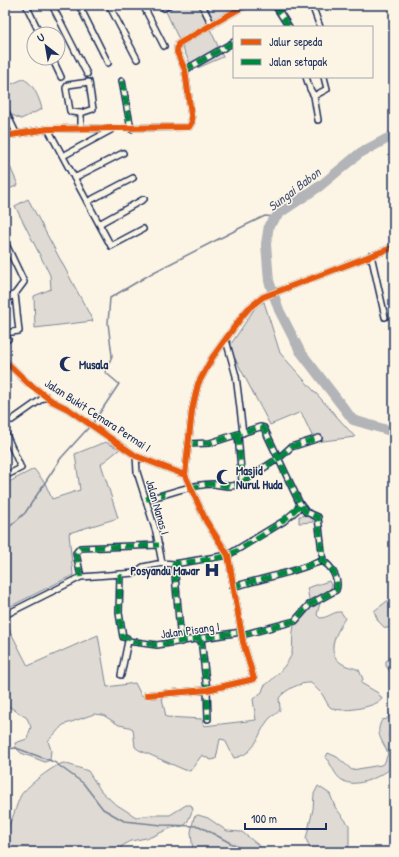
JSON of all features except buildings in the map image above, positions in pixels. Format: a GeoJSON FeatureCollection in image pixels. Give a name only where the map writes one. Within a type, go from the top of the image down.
{"type":"FeatureCollection","features":[{"type":"Feature","properties":{"kind":"street"},"geometry":{"type":"LineString","coordinates":[[26,5],[36,26]]}},
{"type":"Feature","properties":{"kind":"street"},"geometry":{"type":"LineString","coordinates":[[52,5],[87,74]]}},
{"type":"Feature","properties":{"kind":"street"},"geometry":{"type":"LineString","coordinates":[[79,5],[108,63]]}},
{"type":"Feature","properties":{"kind":"street"},"geometry":{"type":"LineString","coordinates":[[110,5],[137,59]]}},
{"type":"Feature","properties":{"kind":"street"},"geometry":{"type":"LineString","coordinates":[[143,5],[164,46]]}},
{"type":"Feature","properties":{"kind":"street"},"geometry":{"type":"LineString","coordinates":[[202,5],[212,25]]}},
{"type":"Feature","properties":{"kind":"street"},"geometry":{"type":"LineString","coordinates":[[5,136],[48,129],[131,129],[191,126],[192,122],[185,70],[177,52],[178,44],[246,5]]}},
{"type":"Feature","properties":{"kind":"street"},"geometry":{"type":"LineString","coordinates":[[275,5],[288,26]]}},
{"type":"Feature","properties":{"kind":"street"},"geometry":{"type":"LineString","coordinates":[[312,5],[320,26]]}},
{"type":"Feature","properties":{"kind":"street"},"geometry":{"type":"LineString","coordinates":[[185,70],[233,43]]}},
{"type":"Feature","properties":{"kind":"street"},"geometry":{"type":"LineString","coordinates":[[56,66],[61,76]]}},
{"type":"Feature","properties":{"kind":"street"},"geometry":{"type":"LineString","coordinates":[[306,78],[314,96],[318,120]]}},
{"type":"Feature","properties":{"kind":"street"},"geometry":{"type":"LineString","coordinates":[[314,96],[327,89],[324,78]]}},
{"type":"Feature","properties":{"kind":"street"},"geometry":{"type":"LineString","coordinates":[[122,81],[131,129]]}},
{"type":"Feature","properties":{"kind":"street"},"geometry":{"type":"LineString","coordinates":[[89,82],[93,109],[81,113],[70,112],[66,88],[68,86],[89,82]]}},
{"type":"Feature","properties":{"kind":"street"},"geometry":{"type":"LineString","coordinates":[[5,110],[16,133]]}},
{"type":"Feature","properties":{"kind":"street"},"geometry":{"type":"LineString","coordinates":[[81,113],[81,129]]}},
{"type":"Feature","properties":{"kind":"street"},"geometry":{"type":"LineString","coordinates":[[48,129],[111,246],[143,230]]}},
{"type":"Feature","properties":{"kind":"street"},"geometry":{"type":"LineString","coordinates":[[63,156],[112,129]]}},
{"type":"Feature","properties":{"kind":"street"},"geometry":{"type":"LineString","coordinates":[[74,178],[123,153]]}},
{"type":"Feature","properties":{"kind":"street"},"geometry":{"type":"LineString","coordinates":[[87,202],[133,178]]}},
{"type":"Feature","properties":{"kind":"street"},"geometry":{"type":"LineString","coordinates":[[99,224],[144,199]]}},
{"type":"Feature","properties":{"kind":"street"},"geometry":{"type":"LineString","coordinates":[[5,242],[24,280],[23,285],[15,294],[5,300]]}},
{"type":"Feature","properties":{"kind":"street"},"geometry":{"type":"LineString","coordinates":[[147,695],[207,690],[254,679],[232,587],[228,555],[206,522],[185,475],[192,410],[198,384],[212,358],[248,308],[263,297],[290,288],[394,247]]}},
{"type":"Feature","properties":{"kind":"street"},"geometry":{"type":"LineString","coordinates":[[371,255],[385,317]]}},
{"type":"Feature","properties":{"kind":"street"},"geometry":{"type":"LineString","coordinates":[[5,333],[19,330],[15,294]]}},
{"type":"Feature","properties":{"kind":"street"},"geometry":{"type":"LineString","coordinates":[[226,340],[236,376],[242,482]]}},
{"type":"Feature","properties":{"kind":"street","name":"Jalan Bukit Cemara Permai I"},"geometry":{"type":"LineString","coordinates":[[5,361],[28,383],[136,456],[185,475]]}},
{"type":"Feature","properties":{"kind":"street"},"geometry":{"type":"LineString","coordinates":[[12,420],[46,396]]}},
{"type":"Feature","properties":{"kind":"street"},"geometry":{"type":"LineString","coordinates":[[188,444],[210,442],[260,427],[264,428],[300,504],[306,512],[318,517],[323,561],[276,576],[232,587]]}},
{"type":"Feature","properties":{"kind":"street"},"geometry":{"type":"LineString","coordinates":[[5,432],[21,468],[5,476]]}},
{"type":"Feature","properties":{"kind":"street"},"geometry":{"type":"LineString","coordinates":[[146,499],[212,484],[222,486],[238,485],[298,444],[319,438]]}},
{"type":"Feature","properties":{"kind":"street","name":"Jalan Nanas I"},"geometry":{"type":"LineString","coordinates":[[136,456],[138,472],[162,563]]}},
{"type":"Feature","properties":{"kind":"street"},"geometry":{"type":"LineString","coordinates":[[5,615],[81,577],[135,572],[143,567],[162,563],[174,564],[228,555],[284,521],[297,510],[300,504]]}},
{"type":"Feature","properties":{"kind":"street"},"geometry":{"type":"LineString","coordinates":[[81,577],[76,553],[80,548],[158,545]]}},
{"type":"Feature","properties":{"kind":"street","name":"Jalan Pisang I"},"geometry":{"type":"LineString","coordinates":[[128,641],[157,645],[242,633],[295,621],[309,605],[336,590],[336,578],[323,561]]}},
{"type":"Feature","properties":{"kind":"street"},"geometry":{"type":"LineString","coordinates":[[174,564],[181,642]]}},
{"type":"Feature","properties":{"kind":"street"},"geometry":{"type":"LineString","coordinates":[[120,574],[119,613],[122,635],[128,641],[121,675]]}},
{"type":"Feature","properties":{"kind":"street"},"geometry":{"type":"LineString","coordinates":[[201,639],[207,690],[208,719]]}},
{"type":"Feature","properties":{"kind":"shaded area"},"geometry":{"type":"Polygon","coordinates":[[[163,5],[199,5],[223,57],[193,70],[163,5]]]}},
{"type":"Feature","properties":{"kind":"shaded area"},"geometry":{"type":"Polygon","coordinates":[[[206,5],[231,5],[233,8],[214,21],[206,5]]]}},
{"type":"Feature","properties":{"kind":"shaded area"},"geometry":{"type":"Polygon","coordinates":[[[23,79],[33,87],[38,96],[42,109],[21,119],[12,115],[5,101],[5,87],[23,79]]]}},
{"type":"Feature","properties":{"kind":"shaded area"},"geometry":{"type":"Polygon","coordinates":[[[5,155],[18,185],[5,191],[5,155]]]}},
{"type":"Feature","properties":{"kind":"shaded area"},"geometry":{"type":"Polygon","coordinates":[[[28,199],[93,321],[35,328],[34,296],[51,289],[50,275],[15,206],[28,199]]]}},
{"type":"Feature","properties":{"kind":"shaded area"},"geometry":{"type":"Polygon","coordinates":[[[264,302],[280,353],[355,437],[315,442],[301,412],[270,425],[229,347],[257,305],[264,302]]]}},
{"type":"Feature","properties":{"kind":"shaded area"},"geometry":{"type":"Polygon","coordinates":[[[105,442],[120,449],[101,464],[118,518],[69,533],[73,575],[5,609],[5,484],[34,469],[45,483],[52,499],[80,490],[75,454],[105,442]]]}},
{"type":"Feature","properties":{"kind":"shaded area"},"geometry":{"type":"Polygon","coordinates":[[[313,515],[313,522],[299,523],[299,516],[313,515]]]}},
{"type":"Feature","properties":{"kind":"shaded area"},"geometry":{"type":"Polygon","coordinates":[[[329,581],[332,587],[322,600],[317,615],[320,618],[323,618],[341,612],[345,618],[336,635],[333,653],[341,663],[359,670],[363,679],[361,683],[378,693],[382,699],[373,705],[349,710],[335,709],[327,704],[322,694],[311,683],[298,685],[289,689],[279,698],[279,711],[265,724],[253,747],[248,752],[234,758],[225,740],[220,739],[216,759],[211,760],[202,755],[190,771],[139,750],[135,747],[133,729],[119,725],[103,715],[94,714],[63,725],[48,741],[51,750],[50,760],[45,762],[21,753],[16,748],[15,743],[27,739],[31,727],[27,718],[5,704],[5,626],[7,625],[28,666],[98,635],[107,687],[135,683],[141,695],[162,698],[166,717],[202,719],[204,726],[256,720],[253,699],[262,692],[264,686],[280,671],[291,657],[294,625],[307,613],[309,605],[307,588],[329,581]]]}},
{"type":"Feature","properties":{"kind":"shaded area"},"geometry":{"type":"Polygon","coordinates":[[[394,596],[394,628],[385,628],[378,621],[374,611],[394,596]]]}},
{"type":"Feature","properties":{"kind":"shaded area"},"geometry":{"type":"Polygon","coordinates":[[[394,657],[394,677],[386,666],[386,661],[394,657]]]}},
{"type":"Feature","properties":{"kind":"shaded area"},"geometry":{"type":"Polygon","coordinates":[[[394,708],[394,732],[388,735],[394,743],[394,766],[377,777],[362,782],[348,783],[342,780],[335,773],[326,757],[328,753],[337,757],[352,770],[381,765],[385,762],[388,753],[380,737],[379,729],[382,720],[387,719],[394,708]]]}},
{"type":"Feature","properties":{"kind":"shaded area"},"geometry":{"type":"Polygon","coordinates":[[[64,763],[88,771],[101,791],[114,803],[136,817],[170,815],[186,805],[191,805],[193,809],[187,823],[183,826],[171,828],[151,837],[131,841],[122,846],[119,852],[5,851],[5,829],[12,818],[21,795],[41,776],[54,767],[64,763]]]}},
{"type":"Feature","properties":{"kind":"shaded area"},"geometry":{"type":"Polygon","coordinates":[[[318,786],[330,794],[335,807],[349,825],[349,845],[346,852],[312,852],[306,839],[313,809],[314,794],[318,786]]]}},
{"type":"Feature","properties":{"kind":"shaded area"},"geometry":{"type":"Polygon","coordinates":[[[198,815],[208,818],[227,831],[242,832],[267,852],[193,852],[191,832],[194,817],[198,815]]]}},
{"type":"Feature","properties":{"kind":"waterway","name":"Sungai Babon"},"geometry":{"type":"LineString","coordinates":[[394,135],[360,153],[320,186],[281,212],[269,225],[266,244],[269,281],[279,310],[300,351],[353,420],[394,432]]}},
{"type":"Feature","properties":{"kind":"waterway"},"geometry":{"type":"LineString","coordinates":[[93,423],[119,384],[105,372],[112,356],[108,323],[110,298],[154,272],[244,226],[265,216],[276,217]]}},
{"type":"Feature","properties":{"kind":"waterway"},"geometry":{"type":"LineString","coordinates":[[5,531],[25,513],[61,458],[90,426]]}},
{"type":"Feature","properties":{"kind":"waterway"},"geometry":{"type":"LineString","coordinates":[[5,749],[16,748],[54,762],[83,783],[103,809],[124,821],[162,825],[199,826],[247,852]]}},
{"type":"Feature","properties":{"kind":"marked path"},"geometry":{"type":"LineString","coordinates":[[275,5],[288,26]]}},
{"type":"Feature","properties":{"kind":"marked path"},"geometry":{"type":"LineString","coordinates":[[185,70],[233,43]]}},
{"type":"Feature","properties":{"kind":"marked path"},"geometry":{"type":"LineString","coordinates":[[122,81],[131,129]]}},
{"type":"Feature","properties":{"kind":"marked path"},"geometry":{"type":"LineString","coordinates":[[188,444],[210,443],[260,427],[264,428],[300,504],[306,512],[318,517],[323,561]]}},
{"type":"Feature","properties":{"kind":"marked path"},"geometry":{"type":"LineString","coordinates":[[190,488],[207,484],[235,486],[242,482],[238,435]]}},
{"type":"Feature","properties":{"kind":"marked path"},"geometry":{"type":"LineString","coordinates":[[242,482],[279,458],[291,447],[319,438]]}},
{"type":"Feature","properties":{"kind":"marked path"},"geometry":{"type":"LineString","coordinates":[[146,499],[165,494]]}},
{"type":"Feature","properties":{"kind":"marked path"},"geometry":{"type":"LineString","coordinates":[[181,642],[174,564],[216,558],[235,552],[267,532],[288,516],[300,504]]}},
{"type":"Feature","properties":{"kind":"marked path"},"geometry":{"type":"LineString","coordinates":[[81,577],[76,553],[80,548],[159,545]]}},
{"type":"Feature","properties":{"kind":"marked path"},"geometry":{"type":"LineString","coordinates":[[232,587],[289,572],[322,561],[329,566],[336,577],[336,590],[309,605],[295,621],[242,635]]}},
{"type":"Feature","properties":{"kind":"marked path"},"geometry":{"type":"LineString","coordinates":[[120,574],[119,613],[123,637],[127,638],[128,641],[157,645],[241,632]]}},
{"type":"Feature","properties":{"kind":"marked path"},"geometry":{"type":"LineString","coordinates":[[201,639],[207,690],[208,719]]}},
{"type":"Feature","properties":{"kind":"cycle path"},"geometry":{"type":"LineString","coordinates":[[5,136],[48,129],[189,127],[192,122],[185,70],[177,52],[178,44],[246,5]]}},
{"type":"Feature","properties":{"kind":"cycle path"},"geometry":{"type":"LineString","coordinates":[[185,475],[192,410],[198,384],[212,358],[249,308],[263,297],[394,247]]}},
{"type":"Feature","properties":{"kind":"cycle path"},"geometry":{"type":"LineString","coordinates":[[5,361],[28,383],[52,401],[68,409],[136,456],[185,475],[206,521],[228,555],[243,642],[254,679],[207,690],[147,695]]}},
{"type":"Feature","properties":{"kind":"place","name":"Musala"},"geometry":{"type":"Point","coordinates":[67,364]}},
{"type":"Feature","properties":{"kind":"place","name":"Masjid Nurul Huda"},"geometry":{"type":"Point","coordinates":[224,477]}},
{"type":"Feature","properties":{"kind":"place","name":"Posyandu Mawar"},"geometry":{"type":"Point","coordinates":[212,570]}}]}
